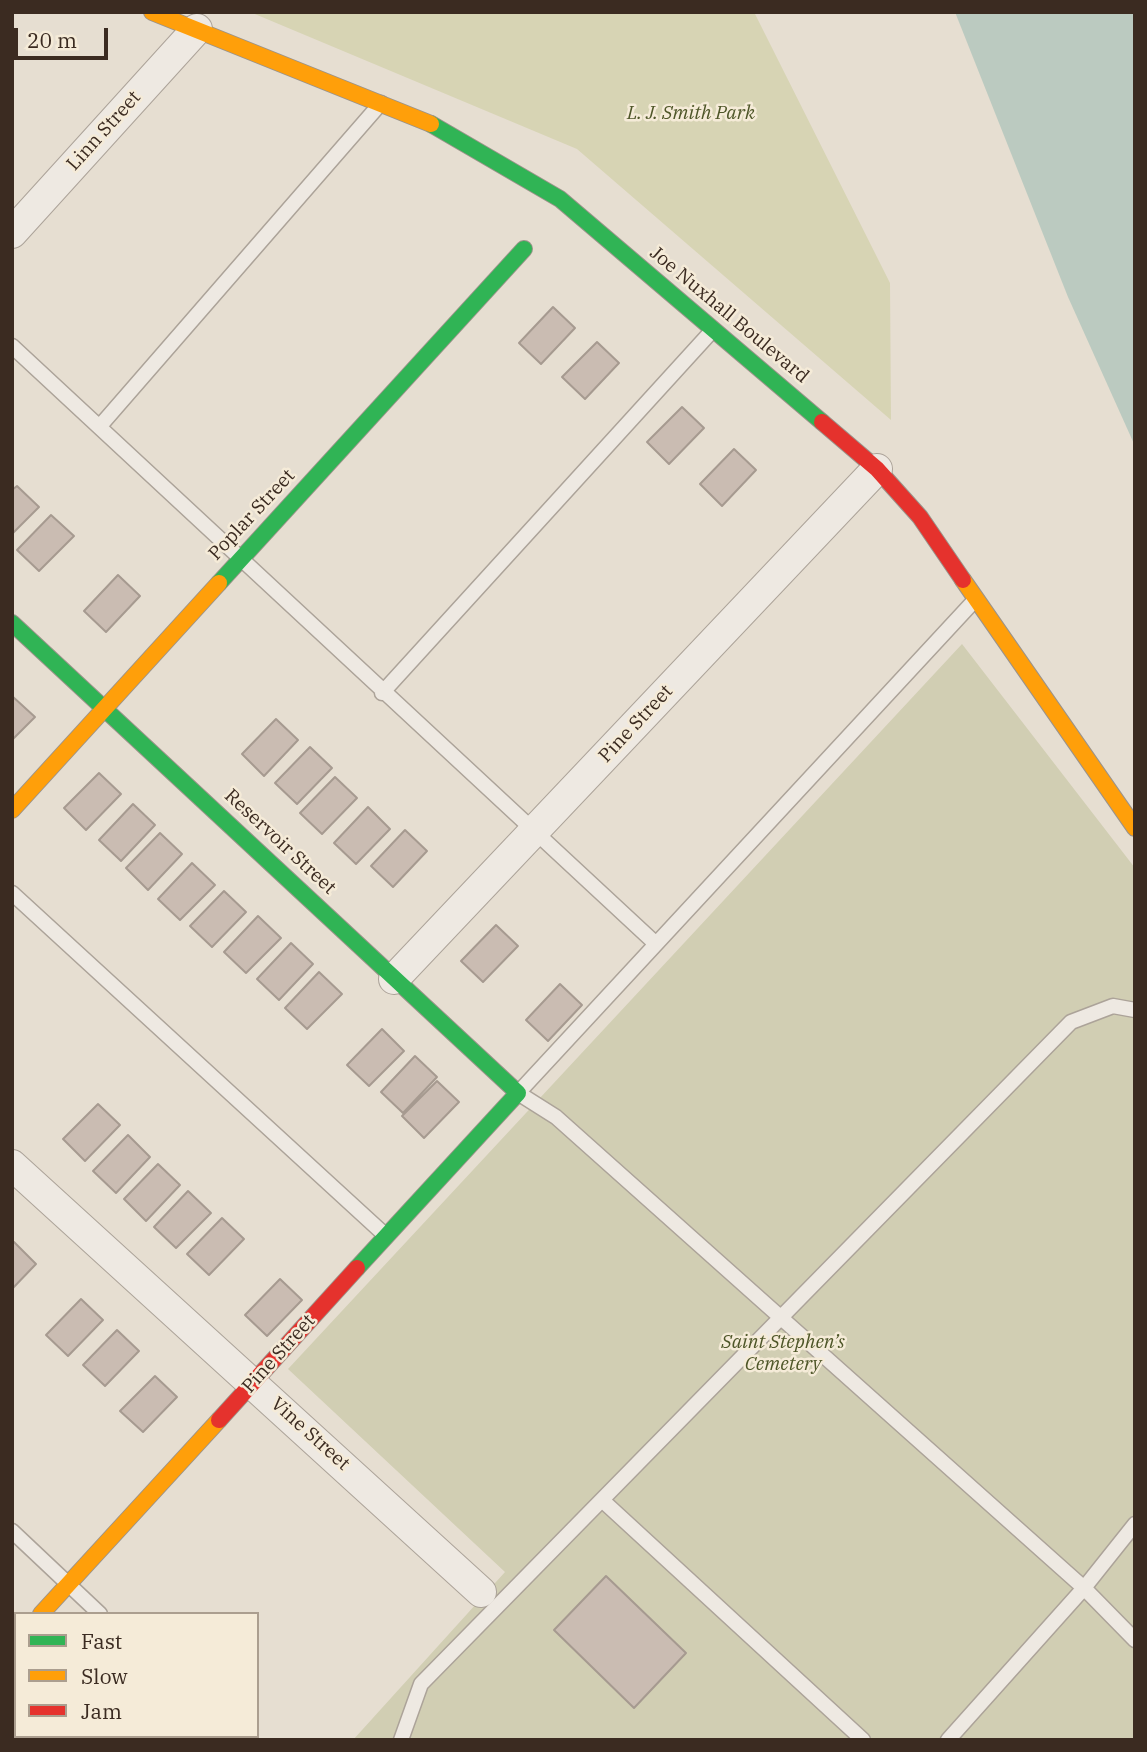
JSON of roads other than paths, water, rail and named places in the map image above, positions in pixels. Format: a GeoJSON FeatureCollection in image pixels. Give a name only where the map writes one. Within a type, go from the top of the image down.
{"type":"FeatureCollection","features":[{"type":"Feature","properties":{"kind":"street","name":"Joe Nuxhall Boulevard"},"geometry":{"type":"LineString","coordinates":[[152,12],[382,102],[436,127],[560,199],[877,469],[920,517],[1135,828]]}},
{"type":"Feature","properties":{"kind":"street","name":"Linn Street"},"geometry":{"type":"LineString","coordinates":[[12,233],[197,29]]}},
{"type":"Feature","properties":{"kind":"street","name":"Poplar Street"},"geometry":{"type":"LineString","coordinates":[[12,810],[104,706],[524,249]]}},
{"type":"Feature","properties":{"kind":"street","name":"Pine Street"},"geometry":{"type":"LineString","coordinates":[[394,979],[877,469]]}},
{"type":"Feature","properties":{"kind":"street","name":"Reservoir Street"},"geometry":{"type":"LineString","coordinates":[[12,623],[518,1093]]}},
{"type":"Feature","properties":{"kind":"street","name":"Pine Street"},"geometry":{"type":"LineString","coordinates":[[43,1612],[518,1093]]}},
{"type":"Feature","properties":{"kind":"street","name":"Vine Street"},"geometry":{"type":"LineString","coordinates":[[12,1165],[481,1592]]}},
{"type":"Feature","properties":{"kind":"lane"},"geometry":{"type":"LineString","coordinates":[[100,426],[382,102]]}},
{"type":"Feature","properties":{"kind":"lane"},"geometry":{"type":"LineString","coordinates":[[382,693],[713,329]]}},
{"type":"Feature","properties":{"kind":"lane"},"geometry":{"type":"LineString","coordinates":[[12,346],[382,693],[656,944]]}},
{"type":"Feature","properties":{"kind":"lane"},"geometry":{"type":"LineString","coordinates":[[975,600],[518,1093],[556,1117],[1084,1588],[1135,1640]]}},
{"type":"Feature","properties":{"kind":"lane"},"geometry":{"type":"LineString","coordinates":[[12,893],[387,1236]]}},
{"type":"Feature","properties":{"kind":"lane"},"geometry":{"type":"LineString","coordinates":[[401,1740],[421,1684],[1071,1022],[1113,1006],[1135,1010]]}},
{"type":"Feature","properties":{"kind":"lane"},"geometry":{"type":"LineString","coordinates":[[602,1500],[863,1740]]}},
{"type":"Feature","properties":{"kind":"lane"},"geometry":{"type":"LineString","coordinates":[[948,1740],[1084,1588],[1135,1524]]}},
{"type":"Feature","properties":{"kind":"lane"},"geometry":{"type":"LineString","coordinates":[[12,1531],[98,1612]]}},
{"type":"Feature","properties":{"kind":"park label","name":"L. J. Smith Park"},"geometry":{"type":"Point","coordinates":[691,114]}},
{"type":"Feature","properties":{"kind":"park label","name":"Saint Stephen’s Cemetery"},"geometry":{"type":"Point","coordinates":[783,1354]}}]}
